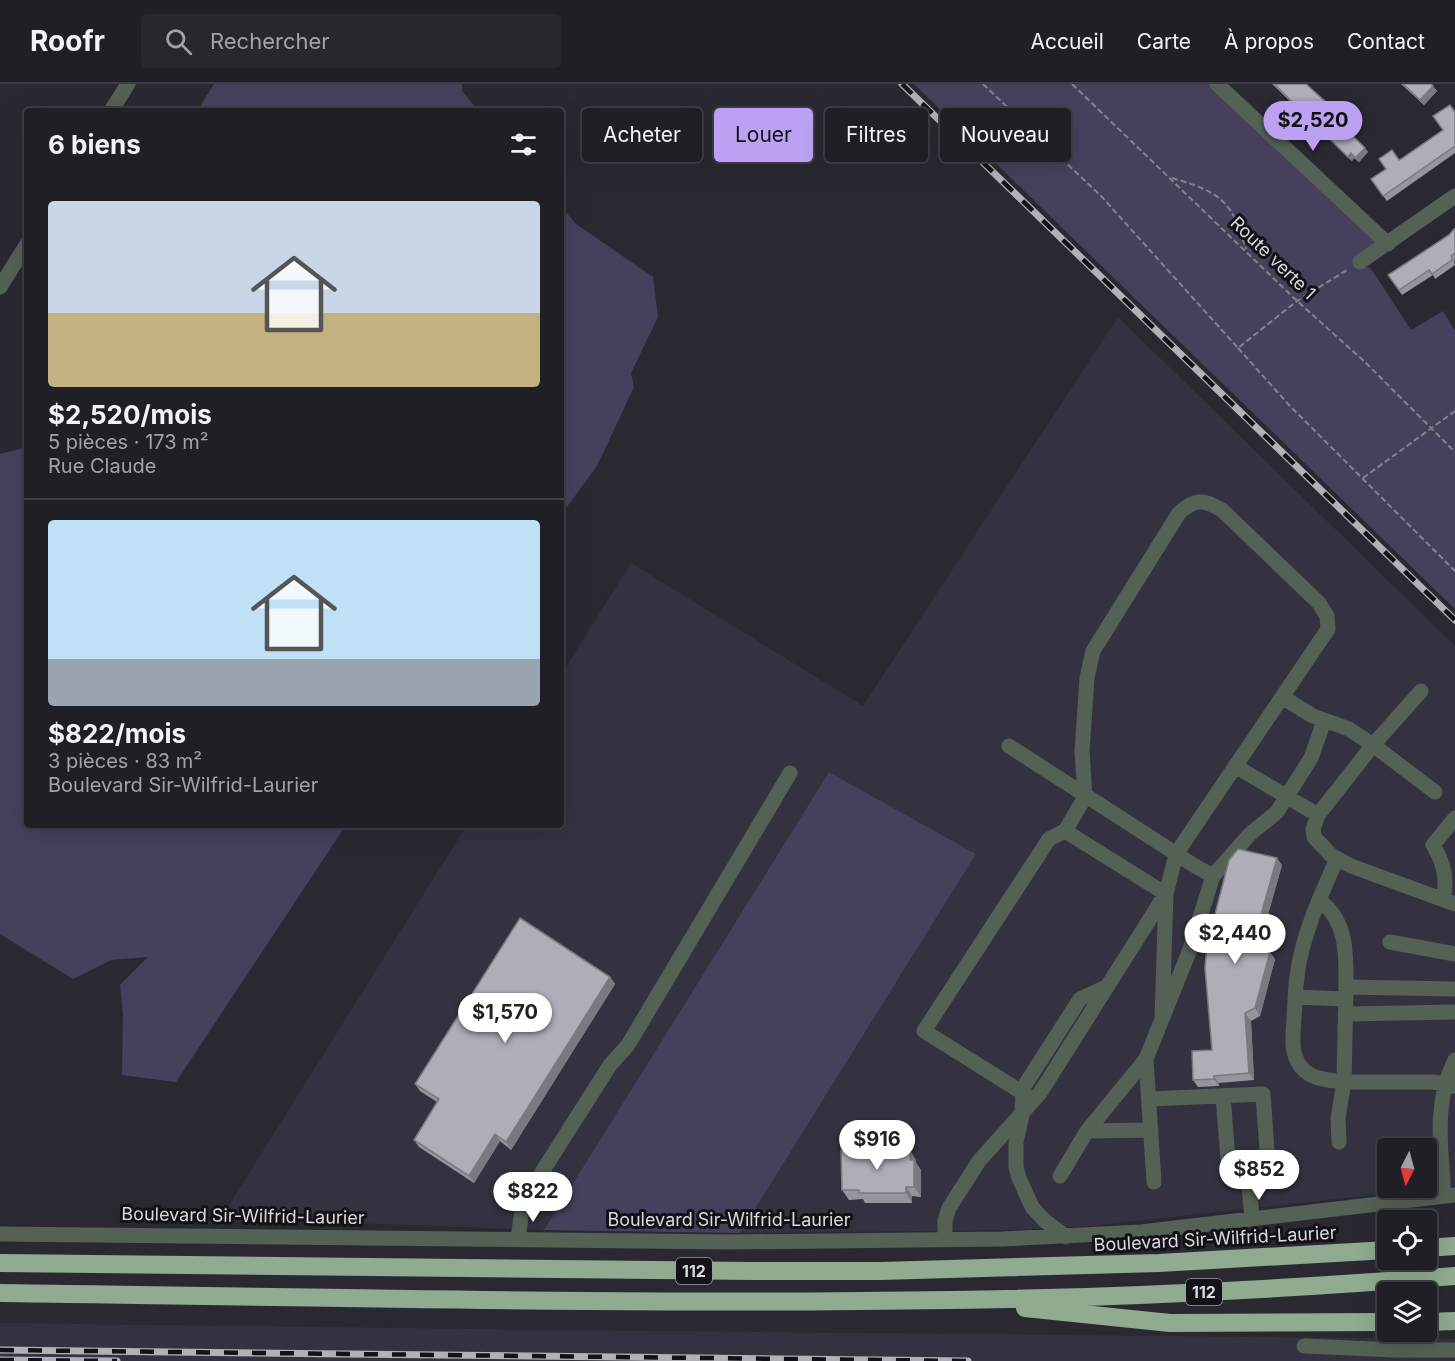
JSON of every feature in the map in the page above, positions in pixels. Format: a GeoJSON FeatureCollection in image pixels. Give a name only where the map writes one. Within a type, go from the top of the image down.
{"type":"FeatureCollection","features":[{"type":"Feature","properties":{"kind":"highway"},"geometry":{"type":"LineString","coordinates":[[1437,1247],[1455,1246]]}},
{"type":"Feature","properties":{"kind":"highway","name":"Boulevard Sir-Wilfrid-Laurier"},"geometry":{"type":"LineString","coordinates":[[0,1263],[709,1271],[891,1270],[1116,1265],[1377,1251]]}},
{"type":"Feature","properties":{"kind":"highway","name":"112"},"geometry":{"type":"LineString","coordinates":[[0,1293],[627,1300],[952,1300],[1258,1289],[1455,1276]]}},
{"type":"Feature","properties":{"kind":"highway"},"geometry":{"type":"LineString","coordinates":[[952,1300],[1170,1323],[1377,1322]]}},
{"type":"Feature","properties":{"kind":"highway"},"geometry":{"type":"LineString","coordinates":[[1437,1322],[1455,1321]]}},
{"type":"Feature","properties":{"kind":"street"},"geometry":{"type":"LineString","coordinates":[[113,108],[128,84]]}},
{"type":"Feature","properties":{"kind":"street"},"geometry":{"type":"LineString","coordinates":[[1217,84],[1388,244]]}},
{"type":"Feature","properties":{"kind":"street"},"geometry":{"type":"LineString","coordinates":[[1360,262],[1455,196]]}},
{"type":"Feature","properties":{"kind":"street"},"geometry":{"type":"LineString","coordinates":[[0,287],[24,249]]}},
{"type":"Feature","properties":{"kind":"street"},"geometry":{"type":"LineString","coordinates":[[1029,1097],[924,1031],[1044,843],[1065,831],[1085,797],[1082,751],[1087,678],[1093,651],[1179,513],[1190,503],[1199,501],[1222,510],[1293,577],[1319,603],[1327,616],[1328,629],[1176,854],[1166,894],[1162,1018]]}},
{"type":"Feature","properties":{"kind":"street"},"geometry":{"type":"LineString","coordinates":[[1421,691],[1373,745],[1317,816],[1313,829],[1314,837],[1320,846],[1351,866],[1449,902]]}},
{"type":"Feature","properties":{"kind":"street"},"geometry":{"type":"LineString","coordinates":[[1282,697],[1324,722],[1349,729],[1435,792]]}},
{"type":"Feature","properties":{"kind":"street"},"geometry":{"type":"LineString","coordinates":[[1060,1176],[1086,1131],[1146,1059],[1189,952],[1213,876],[1250,834],[1276,812],[1287,797],[1311,758],[1324,722]]}},
{"type":"Feature","properties":{"kind":"street"},"geometry":{"type":"LineString","coordinates":[[1009,746],[1085,797],[1213,876]]}},
{"type":"Feature","properties":{"kind":"street"},"geometry":{"type":"LineString","coordinates":[[1235,766],[1317,816]]}},
{"type":"Feature","properties":{"kind":"street"},"geometry":{"type":"LineString","coordinates":[[518,1239],[523,1202],[610,1065],[628,1045],[646,1017],[789,773]]}},
{"type":"Feature","properties":{"kind":"street"},"geometry":{"type":"LineString","coordinates":[[1449,902],[1443,867],[1433,845],[1455,818]]}},
{"type":"Feature","properties":{"kind":"street"},"geometry":{"type":"LineString","coordinates":[[1065,831],[1166,894]]}},
{"type":"Feature","properties":{"kind":"street"},"geometry":{"type":"LineString","coordinates":[[1337,859],[1309,926],[1297,975],[1293,1042],[1296,1058],[1302,1068],[1310,1075],[1320,1079],[1344,1082],[1424,1082],[1450,1085]]}},
{"type":"Feature","properties":{"kind":"street"},"geometry":{"type":"LineString","coordinates":[[1066,1237],[1039,1215],[1022,1188],[1016,1167],[1016,1154],[1022,1115],[1029,1097],[1108,986],[1166,894]]}},
{"type":"Feature","properties":{"kind":"street"},"geometry":{"type":"LineString","coordinates":[[1319,900],[1330,908],[1337,918],[1345,944],[1344,1082],[1338,1118],[1339,1142]]}},
{"type":"Feature","properties":{"kind":"street"},"geometry":{"type":"LineString","coordinates":[[1390,942],[1455,954]]}},
{"type":"Feature","properties":{"kind":"street"},"geometry":{"type":"LineString","coordinates":[[1346,1000],[1455,989]]}},
{"type":"Feature","properties":{"kind":"street"},"geometry":{"type":"LineString","coordinates":[[1296,997],[1455,1012]]}},
{"type":"Feature","properties":{"kind":"street"},"geometry":{"type":"LineString","coordinates":[[1146,1059],[1154,1182]]}},
{"type":"Feature","properties":{"kind":"street"},"geometry":{"type":"LineString","coordinates":[[1450,1196],[1439,1122],[1455,1060]]}},
{"type":"Feature","properties":{"kind":"street"},"geometry":{"type":"LineString","coordinates":[[1149,1099],[1263,1094],[1268,1164],[1257,1173],[1248,1176],[1228,1172],[1223,1096]]}},
{"type":"Feature","properties":{"kind":"street"},"geometry":{"type":"LineString","coordinates":[[945,1240],[946,1215],[952,1202],[979,1161],[1022,1115]]}},
{"type":"Feature","properties":{"kind":"street"},"geometry":{"type":"LineString","coordinates":[[1086,1131],[1151,1130]]}},
{"type":"Feature","properties":{"kind":"street"},"geometry":{"type":"LineString","coordinates":[[1248,1176],[1252,1218]]}},
{"type":"Feature","properties":{"kind":"street","name":"Boulevard Sir-Wilfrid-Laurier"},"geometry":{"type":"LineString","coordinates":[[0,1234],[784,1242],[1066,1237],[1141,1232],[1450,1196]]}},
{"type":"Feature","properties":{"kind":"street"},"geometry":{"type":"LineString","coordinates":[[1304,1346],[1455,1350]]}},
{"type":"Feature","properties":{"kind":"path"},"geometry":{"type":"LineString","coordinates":[[983,84],[1101,196],[1289,405],[1455,571]]}},
{"type":"Feature","properties":{"kind":"path","name":"Route verte 1"},"geometry":{"type":"LineString","coordinates":[[1072,84],[1297,301],[1364,361],[1455,452]]}},
{"type":"Feature","properties":{"kind":"path"},"geometry":{"type":"LineString","coordinates":[[1169,177],[1212,192],[1234,214],[1246,252]]}},
{"type":"Feature","properties":{"kind":"path"},"geometry":{"type":"LineString","coordinates":[[1238,348],[1297,301],[1360,262]]}},
{"type":"Feature","properties":{"kind":"path"},"geometry":{"type":"LineString","coordinates":[[1362,478],[1455,411]]}},
{"type":"Feature","properties":{"kind":"shaded area"},"geometry":{"type":"Polygon","coordinates":[[[214,84],[462,84],[462,91],[476,108],[199,108],[214,84]]]}},
{"type":"Feature","properties":{"kind":"shaded area"},"geometry":{"type":"Polygon","coordinates":[[[914,84],[1217,84],[1388,244],[1361,262],[1372,270],[1411,330],[1443,311],[1455,331],[1455,609],[994,162],[1071,162],[1071,108],[940,109],[914,84]]]}},
{"type":"Feature","properties":{"kind":"shaded area"},"geometry":{"type":"Polygon","coordinates":[[[564,210],[576,224],[653,277],[658,317],[631,373],[634,387],[597,466],[564,511],[564,210]]]}},
{"type":"Feature","properties":{"kind":"shaded area"},"geometry":{"type":"Polygon","coordinates":[[[1118,317],[1455,646],[1455,1186],[1437,1188],[1437,1138],[1377,1138],[1377,1195],[1090,1226],[1014,1230],[740,1233],[976,854],[829,772],[544,1230],[221,1218],[465,828],[564,828],[564,670],[631,563],[863,706],[1118,317]]]}},
{"type":"Feature","properties":{"kind":"shaded area"},"geometry":{"type":"Polygon","coordinates":[[[24,448],[24,828],[344,828],[176,1082],[122,1075],[123,1014],[120,985],[148,957],[111,960],[73,979],[0,934],[0,454],[24,448]]]}},
{"type":"Feature","properties":{"kind":"shaded area"},"geometry":{"type":"Polygon","coordinates":[[[829,772],[976,854],[740,1233],[544,1230],[829,772]]]}},
{"type":"Feature","properties":{"kind":"shaded area"},"geometry":{"type":"Polygon","coordinates":[[[0,1323],[1377,1338],[1377,1342],[1437,1342],[1437,1339],[1455,1339],[1455,1361],[0,1361],[0,1323]]]}},
{"type":"Feature","properties":{"kind":"building"},"geometry":{"type":"Polygon","coordinates":[[[1274,84],[1306,84],[1338,113],[1334,117],[1365,148],[1355,158],[1351,153],[1348,157],[1274,84]]]}},
{"type":"Feature","properties":{"kind":"building"},"geometry":{"type":"Polygon","coordinates":[[[1403,84],[1431,84],[1433,86],[1420,100],[1403,84]]]}},
{"type":"Feature","properties":{"kind":"building"},"geometry":{"type":"Polygon","coordinates":[[[1450,105],[1455,112],[1455,146],[1383,196],[1371,179],[1386,169],[1379,159],[1392,150],[1399,160],[1443,130],[1433,116],[1450,105]]]}},
{"type":"Feature","properties":{"kind":"building"},"geometry":{"type":"Polygon","coordinates":[[[1454,229],[1455,253],[1451,256],[1453,259],[1432,274],[1429,270],[1399,290],[1388,275],[1449,235],[1454,229]]]}},
{"type":"Feature","properties":{"kind":"building"},"geometry":{"type":"Polygon","coordinates":[[[1238,849],[1277,858],[1253,943],[1270,952],[1255,1008],[1245,1013],[1249,1073],[1193,1080],[1192,1051],[1212,1050],[1205,968],[1207,945],[1229,860],[1238,849]]]}},
{"type":"Feature","properties":{"kind":"building"},"geometry":{"type":"Polygon","coordinates":[[[520,918],[610,977],[506,1142],[495,1134],[469,1176],[414,1140],[439,1099],[415,1084],[520,918]]]}},
{"type":"Feature","properties":{"kind":"building"},"geometry":{"type":"Polygon","coordinates":[[[857,1147],[877,1147],[878,1150],[910,1150],[910,1160],[914,1160],[914,1187],[906,1187],[906,1193],[859,1193],[859,1190],[842,1190],[841,1150],[857,1150],[857,1147]]]}},
{"type":"Feature","properties":{"kind":"railway"},"geometry":{"type":"LineString","coordinates":[[902,84],[1455,620]]}},
{"type":"Feature","properties":{"kind":"railway"},"geometry":{"type":"LineString","coordinates":[[0,1350],[968,1361]]}},
{"type":"Feature","properties":{"kind":"railway"},"geometry":{"type":"LineString","coordinates":[[0,1360],[117,1361]]}}]}
